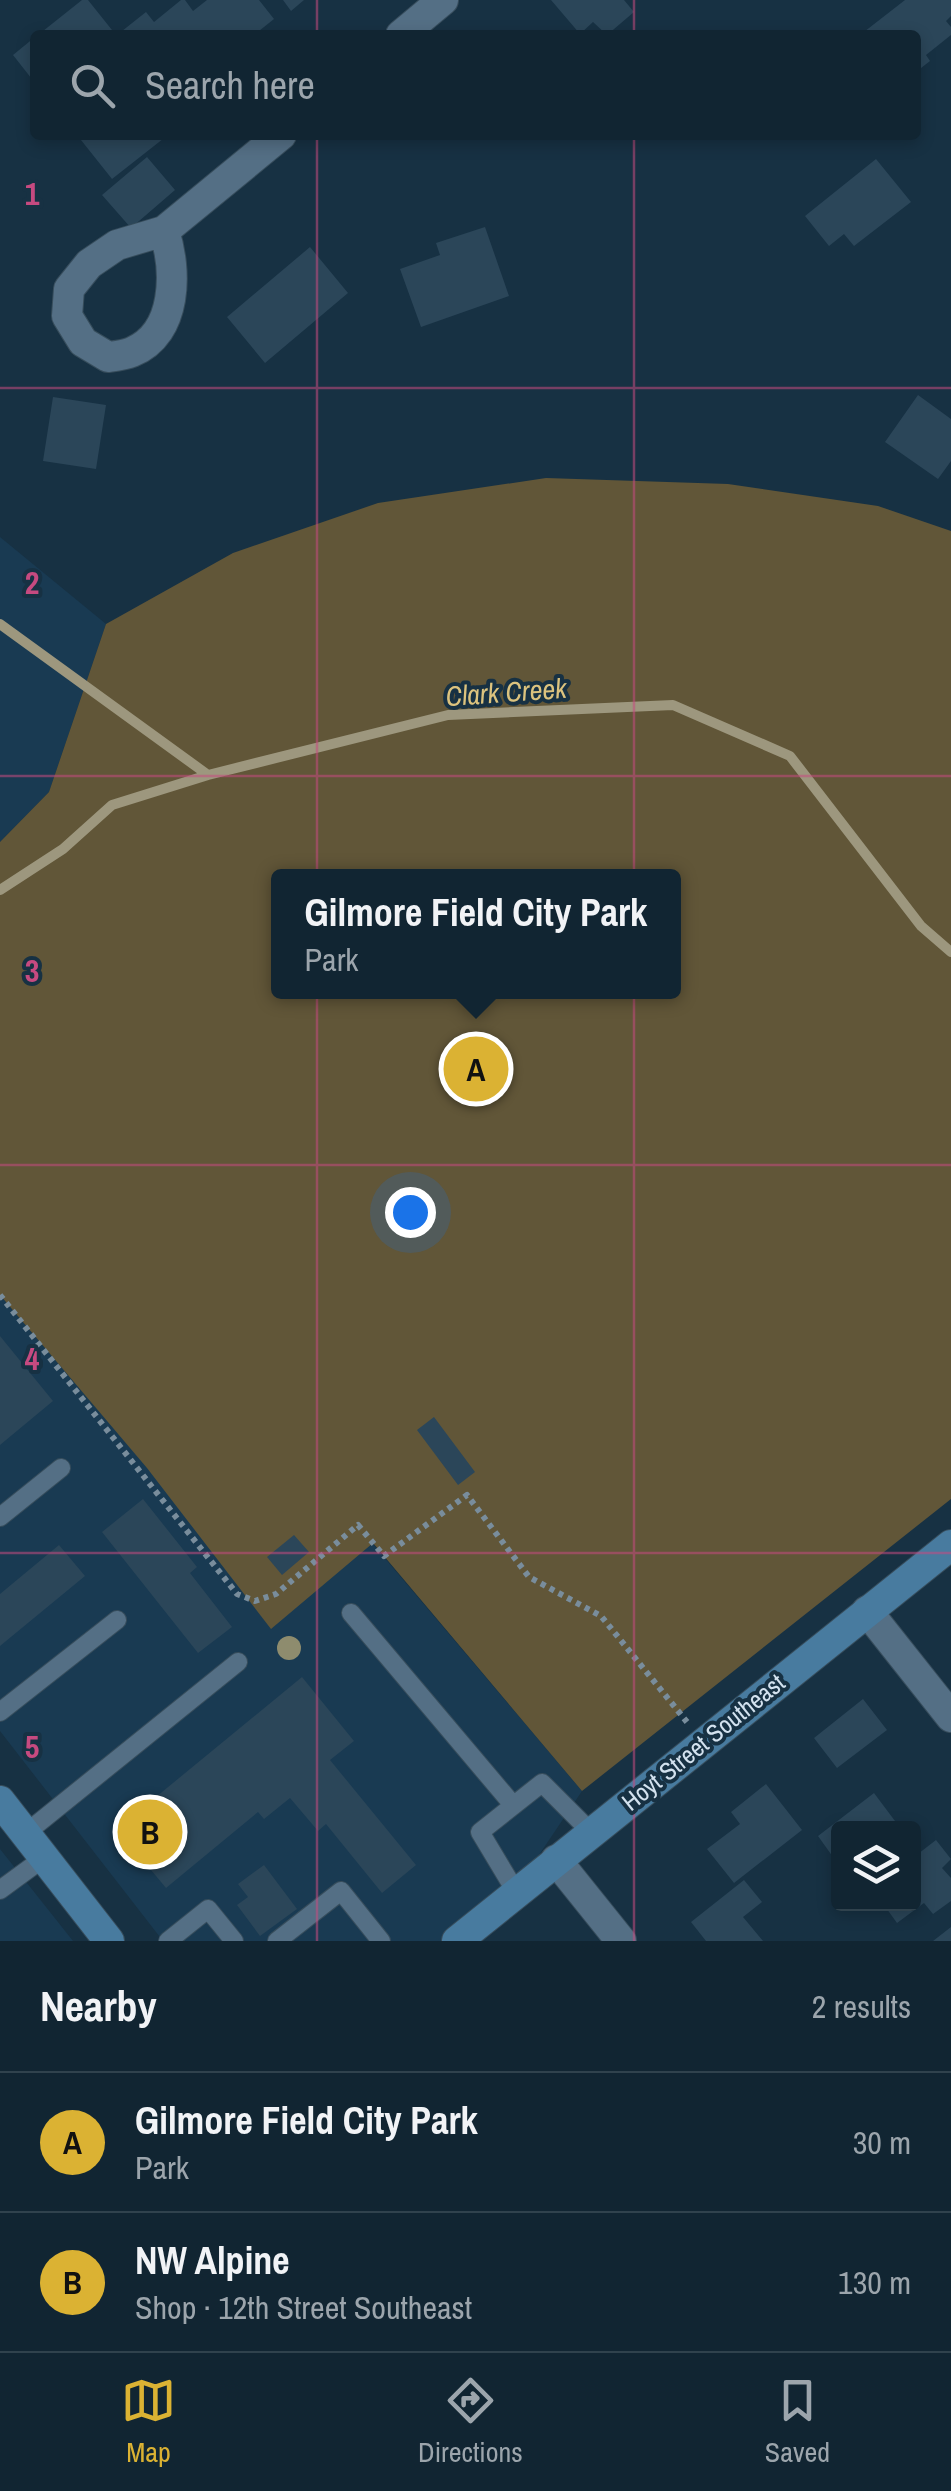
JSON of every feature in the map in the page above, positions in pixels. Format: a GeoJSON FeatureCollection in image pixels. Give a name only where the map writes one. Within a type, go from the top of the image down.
{"type":"FeatureCollection","features":[{"type":"Feature","properties":{"kind":"street"},"geometry":{"type":"LineString","coordinates":[[406,30],[442,0]]}},
{"type":"Feature","properties":{"kind":"street"},"geometry":{"type":"LineString","coordinates":[[164,231],[275,140]]}},
{"type":"Feature","properties":{"kind":"street","name":"Hoyt Street Southeast"},"geometry":{"type":"LineString","coordinates":[[456,1941],[951,1545]]}},
{"type":"Feature","properties":{"kind":"street"},"geometry":{"type":"LineString","coordinates":[[867,1611],[951,1717]]}},
{"type":"Feature","properties":{"kind":"street"},"geometry":{"type":"LineString","coordinates":[[0,1801],[110,1941]]}},
{"type":"Feature","properties":{"kind":"street"},"geometry":{"type":"LineString","coordinates":[[556,1860],[622,1941]]}},
{"type":"Feature","properties":{"kind":"lane"},"geometry":{"type":"LineString","coordinates":[[0,1517],[61,1468]]}},
{"type":"Feature","properties":{"kind":"lane"},"geometry":{"type":"LineString","coordinates":[[351,1614],[513,1806]]}},
{"type":"Feature","properties":{"kind":"lane"},"geometry":{"type":"LineString","coordinates":[[0,1712],[116,1620]]}},
{"type":"Feature","properties":{"kind":"lane"},"geometry":{"type":"LineString","coordinates":[[0,1890],[35,1845],[238,1662]]}},
{"type":"Feature","properties":{"kind":"lane"},"geometry":{"type":"LineString","coordinates":[[516,1892],[480,1832],[542,1783],[591,1832]]}},
{"type":"Feature","properties":{"kind":"lane"},"geometry":{"type":"LineString","coordinates":[[277,1941],[341,1891],[381,1941]]}},
{"type":"Feature","properties":{"kind":"lane"},"geometry":{"type":"LineString","coordinates":[[168,1941],[208,1909],[234,1941]]}},
{"type":"Feature","properties":{"kind":"path"},"geometry":{"type":"LineString","coordinates":[[0,1295],[237,1594],[255,1601],[276,1594],[358,1525],[384,1556],[467,1494],[529,1577],[600,1616],[704,1742]]}},
{"type":"Feature","properties":{"kind":"shaded area"},"geometry":{"type":"Polygon","coordinates":[[[546,478],[728,484],[878,506],[951,531],[951,1499],[582,1791],[373,1543],[271,1629],[147,1468],[0,1295],[0,842],[49,792],[106,624],[233,553],[378,503],[546,478]]]}},
{"type":"Feature","properties":{"kind":"shaded area"},"geometry":{"type":"Polygon","coordinates":[[[0,537],[106,624],[49,792],[0,842],[0,537]]]}},
{"type":"Feature","properties":{"kind":"shaded area"},"geometry":{"type":"Polygon","coordinates":[[[0,1295],[148,1468],[271,1628],[372,1543],[582,1791],[481,1941],[163,1941],[0,1731],[0,1295]]]}},
{"type":"Feature","properties":{"kind":"shaded area"},"geometry":{"type":"Polygon","coordinates":[[[0,1849],[73,1941],[0,1941],[0,1849]]]}},
{"type":"Feature","properties":{"kind":"building"},"geometry":{"type":"Polygon","coordinates":[[[82,0],[88,0],[112,30],[44,30],[82,0]]]}},
{"type":"Feature","properties":{"kind":"building"},"geometry":{"type":"Polygon","coordinates":[[[181,0],[193,11],[207,0],[259,0],[274,19],[260,30],[123,30],[146,12],[154,22],[181,0]]]}},
{"type":"Feature","properties":{"kind":"building"},"geometry":{"type":"Polygon","coordinates":[[[283,0],[304,0],[291,11],[283,0]]]}},
{"type":"Feature","properties":{"kind":"building"},"geometry":{"type":"Polygon","coordinates":[[[551,0],[624,0],[634,12],[613,30],[602,30],[593,22],[584,30],[577,30],[551,0]]]}},
{"type":"Feature","properties":{"kind":"building"},"geometry":{"type":"Polygon","coordinates":[[[905,0],[951,0],[951,16],[946,21],[951,35],[926,55],[930,61],[921,68],[921,30],[866,30],[905,0]]]}},
{"type":"Feature","properties":{"kind":"building"},"geometry":{"type":"Polygon","coordinates":[[[30,41],[30,77],[13,55],[30,41]]]}},
{"type":"Feature","properties":{"kind":"building"},"geometry":{"type":"Polygon","coordinates":[[[81,140],[162,140],[112,179],[81,140]]]}},
{"type":"Feature","properties":{"kind":"building"},"geometry":{"type":"Polygon","coordinates":[[[147,157],[175,190],[131,228],[102,195],[147,157]]]}},
{"type":"Feature","properties":{"kind":"building"},"geometry":{"type":"Polygon","coordinates":[[[876,159],[911,202],[854,246],[844,234],[829,246],[805,216],[876,159]]]}},
{"type":"Feature","properties":{"kind":"building"},"geometry":{"type":"Polygon","coordinates":[[[485,227],[509,296],[421,327],[400,269],[440,255],[436,243],[485,227]]]}},
{"type":"Feature","properties":{"kind":"building"},"geometry":{"type":"Polygon","coordinates":[[[310,247],[348,293],[265,363],[227,317],[310,247]]]}},
{"type":"Feature","properties":{"kind":"building"},"geometry":{"type":"Polygon","coordinates":[[[918,395],[951,419],[951,461],[938,479],[885,442],[918,395]]]}},
{"type":"Feature","properties":{"kind":"building"},"geometry":{"type":"Polygon","coordinates":[[[53,397],[106,405],[96,469],[43,461],[53,397]]]}},
{"type":"Feature","properties":{"kind":"building"},"geometry":{"type":"Polygon","coordinates":[[[0,1336],[53,1401],[0,1445],[0,1336]]]}},
{"type":"Feature","properties":{"kind":"building"},"geometry":{"type":"Polygon","coordinates":[[[434,1417],[475,1472],[458,1485],[417,1430],[434,1417]]]}},
{"type":"Feature","properties":{"kind":"building"},"geometry":{"type":"Polygon","coordinates":[[[143,1499],[197,1567],[190,1573],[232,1627],[198,1653],[102,1532],[143,1499]]]}},
{"type":"Feature","properties":{"kind":"building"},"geometry":{"type":"Polygon","coordinates":[[[294,1535],[309,1552],[282,1575],[267,1557],[294,1535]]]}},
{"type":"Feature","properties":{"kind":"building"},"geometry":{"type":"Polygon","coordinates":[[[59,1545],[85,1576],[0,1646],[0,1594],[59,1545]]]}},
{"type":"Feature","properties":{"kind":"building"},"geometry":{"type":"Polygon","coordinates":[[[302,1677],[354,1741],[330,1760],[416,1865],[382,1893],[326,1824],[318,1831],[290,1798],[264,1819],[258,1812],[166,1888],[117,1829],[302,1677]]]}},
{"type":"Feature","properties":{"kind":"building"},"geometry":{"type":"Polygon","coordinates":[[[863,1699],[887,1730],[837,1768],[814,1738],[863,1699]]]}},
{"type":"Feature","properties":{"kind":"building"},"geometry":{"type":"Polygon","coordinates":[[[766,1784],[802,1830],[734,1883],[707,1849],[740,1824],[731,1812],[766,1784]]]}},
{"type":"Feature","properties":{"kind":"building"},"geometry":{"type":"Polygon","coordinates":[[[874,1793],[895,1821],[838,1821],[874,1793]]]}},
{"type":"Feature","properties":{"kind":"building"},"geometry":{"type":"Polygon","coordinates":[[[831,1826],[831,1854],[818,1836],[831,1826]]]}},
{"type":"Feature","properties":{"kind":"building"},"geometry":{"type":"Polygon","coordinates":[[[936,1840],[951,1859],[942,1868],[951,1878],[951,1901],[933,1914],[924,1903],[921,1905],[921,1852],[936,1840]]]}},
{"type":"Feature","properties":{"kind":"building"},"geometry":{"type":"Polygon","coordinates":[[[264,1865],[297,1909],[260,1936],[237,1905],[248,1897],[238,1884],[264,1865]]]}},
{"type":"Feature","properties":{"kind":"building"},"geometry":{"type":"Polygon","coordinates":[[[744,1880],[762,1902],[743,1917],[763,1941],[706,1941],[691,1922],[744,1880]]]}},
{"type":"Feature","properties":{"kind":"building"},"geometry":{"type":"Polygon","coordinates":[[[888,1911],[913,1911],[897,1923],[888,1911]]]}},
{"type":"Feature","properties":{"kind":"building"},"geometry":{"type":"Polygon","coordinates":[[[951,1927],[951,1941],[933,1941],[951,1927]]]}},
{"type":"Feature","properties":{"kind":"waterway"},"geometry":{"type":"LineString","coordinates":[[0,624],[208,775]]}},
{"type":"Feature","properties":{"kind":"waterway","name":"Clark Creek"},"geometry":{"type":"LineString","coordinates":[[0,890],[63,849],[112,805],[208,775],[448,715],[673,705],[790,756],[921,926],[951,952]]}},
{"type":"Feature","properties":{"kind":"place","name":"Gilmore Field City Park"},"geometry":{"type":"Point","coordinates":[476,1069]}},
{"type":"Feature","properties":{"kind":"place","name":"NW Alpine"},"geometry":{"type":"Point","coordinates":[150,1832]}}]}
